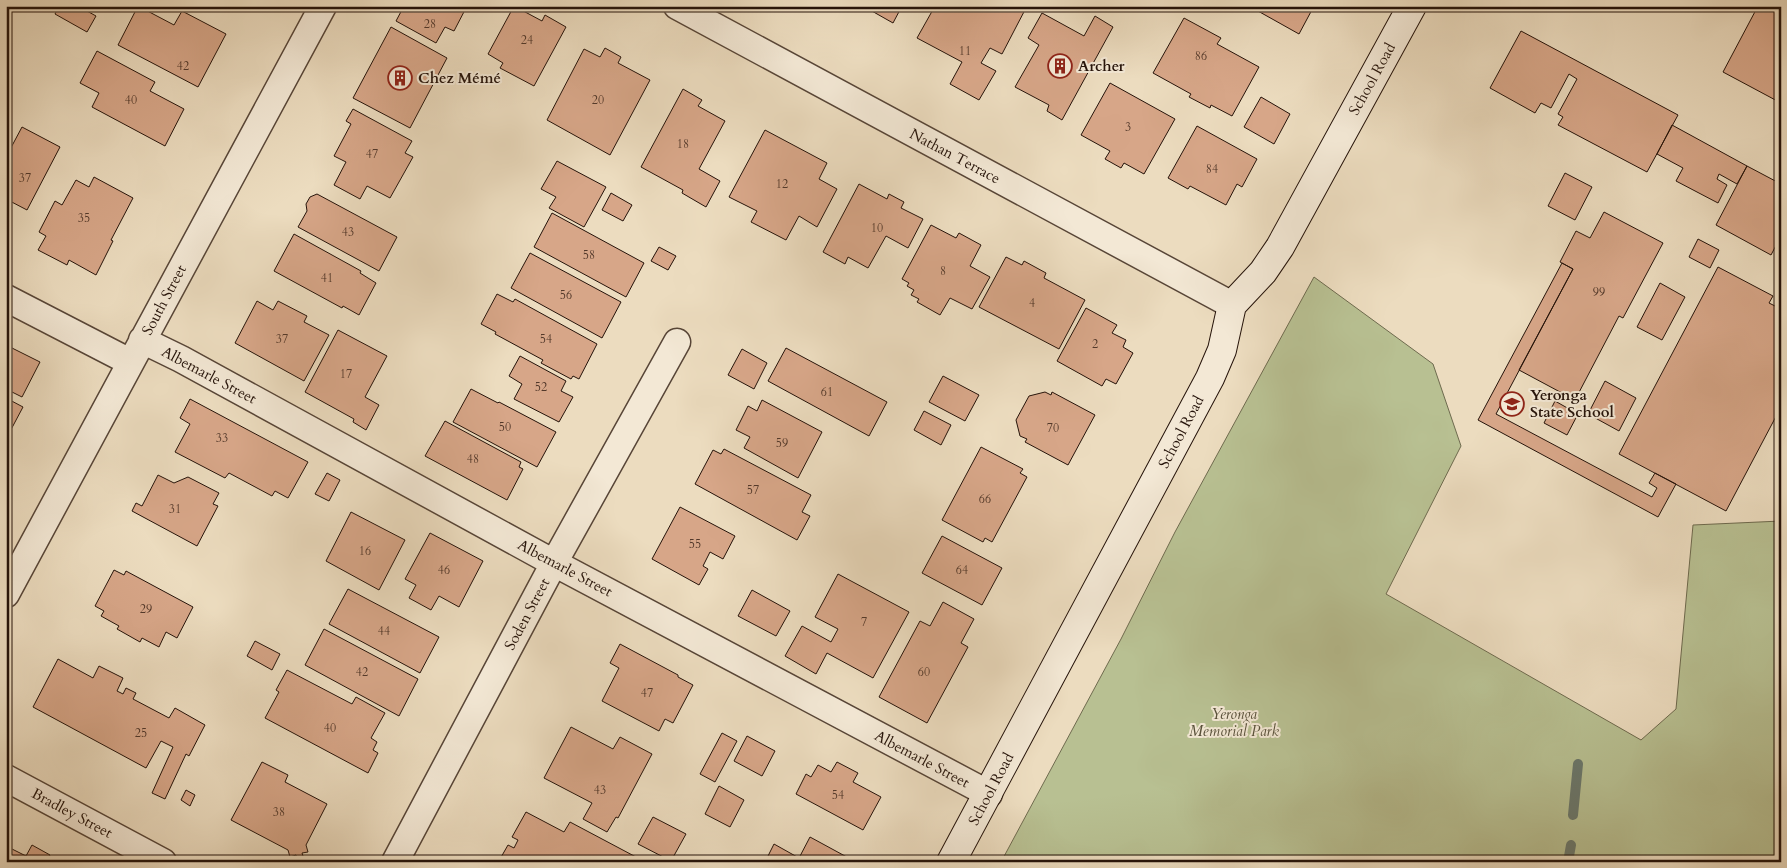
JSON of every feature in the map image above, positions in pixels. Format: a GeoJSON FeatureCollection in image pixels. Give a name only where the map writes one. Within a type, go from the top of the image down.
{"type":"FeatureCollection","features":[{"type":"Feature","properties":{"kind":"street","name":"South Street"},"geometry":{"type":"LineString","coordinates":[[6,594],[323,6]]}},
{"type":"Feature","properties":{"kind":"street","name":"Nathan Terrace"},"geometry":{"type":"LineString","coordinates":[[677,6],[1232,305]]}},
{"type":"Feature","properties":{"kind":"street","name":"School Road"},"geometry":{"type":"LineString","coordinates":[[951,862],[1210,378],[1222,350],[1232,305],[1263,272],[1280,247],[1412,6]]}},
{"type":"Feature","properties":{"kind":"street","name":"Albemarle Street"},"geometry":{"type":"LineString","coordinates":[[6,298],[136,351],[181,359],[554,563],[988,794]]}},
{"type":"Feature","properties":{"kind":"street","name":"Soden Street"},"geometry":{"type":"LineString","coordinates":[[395,862],[554,563],[677,342]]}},
{"type":"Feature","properties":{"kind":"street","name":"Bradley Street"},"geometry":{"type":"LineString","coordinates":[[6,778],[163,862]]}},
{"type":"Feature","properties":{"kind":"green space","name":"Yeronga Memorial Park"},"geometry":{"type":"Polygon","coordinates":[[[1314,277],[1433,364],[1461,446],[1386,594],[1641,740],[1676,709],[1693,525],[1781,521],[1781,862],[1001,862],[1121,639],[1175,532],[1314,277]]]}},
{"type":"Feature","properties":{"kind":"building"},"geometry":{"type":"Polygon","coordinates":[[[59,6],[78,6],[96,16],[87,32],[55,14],[59,6]]]}},
{"type":"Feature","properties":{"kind":"building"},"geometry":{"type":"Polygon","coordinates":[[[138,6],[174,25],[182,11],[226,34],[198,87],[118,45],[138,6]]]}},
{"type":"Feature","properties":{"kind":"building"},"geometry":{"type":"Polygon","coordinates":[[[404,6],[467,6],[454,31],[445,27],[436,43],[396,21],[404,6]]]}},
{"type":"Feature","properties":{"kind":"building"},"geometry":{"type":"Polygon","coordinates":[[[514,6],[542,21],[545,15],[566,27],[534,86],[500,68],[503,63],[488,54],[514,6]]]}},
{"type":"Feature","properties":{"kind":"building"},"geometry":{"type":"Polygon","coordinates":[[[863,6],[902,6],[893,23],[863,6]]]}},
{"type":"Feature","properties":{"kind":"building"},"geometry":{"type":"Polygon","coordinates":[[[935,6],[1027,6],[1002,54],[990,48],[981,63],[996,71],[979,100],[950,84],[962,62],[917,38],[935,6]]]}},
{"type":"Feature","properties":{"kind":"building"},"geometry":{"type":"Polygon","coordinates":[[[1249,6],[1314,6],[1299,34],[1249,6]]]}},
{"type":"Feature","properties":{"kind":"building"},"geometry":{"type":"Polygon","coordinates":[[[1758,6],[1781,6],[1781,103],[1723,72],[1758,6]]]}},
{"type":"Feature","properties":{"kind":"building","name":"Archer"},"geometry":{"type":"Polygon","coordinates":[[[1042,13],[1084,36],[1095,16],[1113,27],[1062,120],[1047,111],[1049,105],[1015,87],[1039,45],[1028,38],[1042,13]]]}},
{"type":"Feature","properties":{"kind":"building"},"geometry":{"type":"Polygon","coordinates":[[[1184,18],[1221,38],[1217,44],[1259,67],[1232,116],[1211,105],[1210,108],[1189,97],[1191,94],[1153,73],[1184,18]]]}},
{"type":"Feature","properties":{"kind":"building","name":"Chez Mémé"},"geometry":{"type":"Polygon","coordinates":[[[391,27],[447,58],[410,128],[353,98],[391,27]]]}},
{"type":"Feature","properties":{"kind":"building"},"geometry":{"type":"Polygon","coordinates":[[[1521,31],[1678,115],[1647,172],[1558,125],[1563,117],[1558,114],[1577,79],[1569,74],[1551,108],[1541,103],[1535,113],[1490,88],[1521,31]]]}},
{"type":"Feature","properties":{"kind":"building"},"geometry":{"type":"Polygon","coordinates":[[[605,48],[621,57],[618,63],[650,80],[610,155],[547,120],[584,49],[600,57],[605,48]]]}},
{"type":"Feature","properties":{"kind":"building"},"geometry":{"type":"Polygon","coordinates":[[[97,51],[155,82],[150,91],[184,109],[165,146],[92,107],[99,93],[80,83],[97,51]]]}},
{"type":"Feature","properties":{"kind":"building"},"geometry":{"type":"Polygon","coordinates":[[[1110,83],[1175,119],[1144,174],[1124,163],[1121,168],[1105,159],[1110,151],[1081,135],[1110,83]]]}},
{"type":"Feature","properties":{"kind":"building"},"geometry":{"type":"Polygon","coordinates":[[[683,89],[702,100],[698,106],[725,121],[699,169],[720,181],[706,207],[682,193],[683,190],[641,167],[683,89]]]}},
{"type":"Feature","properties":{"kind":"building"},"geometry":{"type":"Polygon","coordinates":[[[1261,97],[1290,114],[1274,144],[1244,127],[1261,97]]]}},
{"type":"Feature","properties":{"kind":"building"},"geometry":{"type":"Polygon","coordinates":[[[353,109],[412,141],[405,153],[413,157],[390,198],[367,186],[360,199],[334,185],[346,162],[334,156],[351,124],[346,121],[353,109]]]}},
{"type":"Feature","properties":{"kind":"building"},"geometry":{"type":"Polygon","coordinates":[[[1672,125],[1747,166],[1737,184],[1719,174],[1717,179],[1727,185],[1718,203],[1676,181],[1683,168],[1657,154],[1672,125]]]}},
{"type":"Feature","properties":{"kind":"building"},"geometry":{"type":"Polygon","coordinates":[[[1197,126],[1257,159],[1242,187],[1237,184],[1226,205],[1190,186],[1188,189],[1168,178],[1197,126]]]}},
{"type":"Feature","properties":{"kind":"building"},"geometry":{"type":"Polygon","coordinates":[[[22,127],[60,147],[27,210],[6,199],[6,157],[22,127]]]}},
{"type":"Feature","properties":{"kind":"building"},"geometry":{"type":"Polygon","coordinates":[[[765,130],[827,163],[819,179],[837,189],[817,227],[799,216],[786,240],[751,222],[757,211],[729,197],[765,130]]]}},
{"type":"Feature","properties":{"kind":"building"},"geometry":{"type":"Polygon","coordinates":[[[557,161],[606,187],[584,227],[549,208],[556,197],[541,189],[557,161]]]}},
{"type":"Feature","properties":{"kind":"building"},"geometry":{"type":"Polygon","coordinates":[[[1747,166],[1781,184],[1781,236],[1771,255],[1716,225],[1747,166]]]}},
{"type":"Feature","properties":{"kind":"building"},"geometry":{"type":"Polygon","coordinates":[[[1565,173],[1592,187],[1575,220],[1548,206],[1565,173]]]}},
{"type":"Feature","properties":{"kind":"building"},"geometry":{"type":"Polygon","coordinates":[[[94,177],[133,198],[111,240],[113,241],[96,275],[69,260],[67,265],[38,250],[46,236],[39,232],[55,201],[62,205],[76,180],[89,187],[94,177]]]}},
{"type":"Feature","properties":{"kind":"building"},"geometry":{"type":"Polygon","coordinates":[[[859,184],[887,199],[889,194],[904,202],[901,208],[923,219],[908,248],[886,236],[868,268],[848,257],[845,264],[823,252],[859,184]]]}},
{"type":"Feature","properties":{"kind":"building"},"geometry":{"type":"Polygon","coordinates":[[[611,193],[632,205],[623,221],[602,210],[611,193]]]}},
{"type":"Feature","properties":{"kind":"building"},"geometry":{"type":"Polygon","coordinates":[[[317,194],[397,237],[379,271],[298,227],[307,211],[306,204],[310,197],[317,194]]]}},
{"type":"Feature","properties":{"kind":"building"},"geometry":{"type":"Polygon","coordinates":[[[1604,212],[1663,243],[1623,318],[1619,316],[1575,400],[1519,370],[1573,269],[1560,262],[1576,231],[1590,238],[1604,212]]]}},
{"type":"Feature","properties":{"kind":"building"},"geometry":{"type":"Polygon","coordinates":[[[552,213],[644,263],[626,297],[534,247],[552,213]]]}},
{"type":"Feature","properties":{"kind":"building"},"geometry":{"type":"Polygon","coordinates":[[[931,225],[956,238],[959,233],[981,245],[970,266],[990,277],[972,309],[950,298],[940,315],[917,302],[919,299],[911,295],[914,290],[907,286],[909,283],[902,279],[931,225]]]}},
{"type":"Feature","properties":{"kind":"building"},"geometry":{"type":"Polygon","coordinates":[[[294,234],[361,271],[360,273],[376,283],[359,315],[343,306],[342,308],[274,271],[294,234]]]}},
{"type":"Feature","properties":{"kind":"building"},"geometry":{"type":"Polygon","coordinates":[[[1698,239],[1719,250],[1710,268],[1689,257],[1698,239]]]}},
{"type":"Feature","properties":{"kind":"building"},"geometry":{"type":"Polygon","coordinates":[[[659,247],[676,256],[668,270],[651,261],[659,247]]]}},
{"type":"Feature","properties":{"kind":"building"},"geometry":{"type":"Polygon","coordinates":[[[530,253],[621,302],[602,338],[511,288],[530,253]]]}},
{"type":"Feature","properties":{"kind":"building"},"geometry":{"type":"Polygon","coordinates":[[[1006,257],[1022,265],[1024,261],[1046,273],[1044,278],[1085,300],[1059,349],[979,307],[1006,257]]]}},
{"type":"Feature","properties":{"kind":"building"},"geometry":{"type":"Polygon","coordinates":[[[1562,263],[1573,269],[1496,414],[1652,497],[1657,488],[1649,483],[1655,473],[1676,484],[1658,517],[1478,420],[1562,263]]]}},
{"type":"Feature","properties":{"kind":"building"},"geometry":{"type":"Polygon","coordinates":[[[1718,267],[1773,296],[1769,303],[1781,309],[1781,407],[1726,511],[1619,454],[1718,267]]]}},
{"type":"Feature","properties":{"kind":"building"},"geometry":{"type":"Polygon","coordinates":[[[1660,283],[1685,297],[1662,340],[1637,327],[1660,283]]]}},
{"type":"Feature","properties":{"kind":"building"},"geometry":{"type":"Polygon","coordinates":[[[497,294],[513,302],[515,299],[597,344],[579,379],[573,376],[571,379],[541,363],[543,360],[495,334],[496,332],[481,324],[497,294]]]}},
{"type":"Feature","properties":{"kind":"building"},"geometry":{"type":"Polygon","coordinates":[[[257,301],[273,310],[278,301],[307,316],[304,322],[329,335],[304,381],[235,343],[257,301]]]}},
{"type":"Feature","properties":{"kind":"building"},"geometry":{"type":"Polygon","coordinates":[[[1086,308],[1117,325],[1112,333],[1126,340],[1123,347],[1133,353],[1116,384],[1106,379],[1102,386],[1057,361],[1086,308]]]}},
{"type":"Feature","properties":{"kind":"building"},"geometry":{"type":"Polygon","coordinates":[[[338,330],[387,356],[365,397],[379,405],[366,430],[353,422],[354,419],[305,392],[338,330]]]}},
{"type":"Feature","properties":{"kind":"building"},"geometry":{"type":"Polygon","coordinates":[[[6,345],[40,362],[22,397],[6,389],[6,345]]]}},
{"type":"Feature","properties":{"kind":"building"},"geometry":{"type":"Polygon","coordinates":[[[786,348],[887,402],[869,436],[768,381],[786,348]]]}},
{"type":"Feature","properties":{"kind":"building"},"geometry":{"type":"Polygon","coordinates":[[[742,349],[767,363],[754,389],[728,375],[742,349]]]}},
{"type":"Feature","properties":{"kind":"building"},"geometry":{"type":"Polygon","coordinates":[[[520,356],[566,381],[561,391],[573,397],[559,422],[514,399],[522,384],[509,376],[520,356]]]}},
{"type":"Feature","properties":{"kind":"building"},"geometry":{"type":"Polygon","coordinates":[[[943,376],[979,395],[965,421],[929,402],[943,376]]]}},
{"type":"Feature","properties":{"kind":"building"},"geometry":{"type":"Polygon","coordinates":[[[1605,381],[1636,398],[1619,431],[1588,414],[1605,381]]]}},
{"type":"Feature","properties":{"kind":"building"},"geometry":{"type":"Polygon","coordinates":[[[471,389],[556,432],[537,467],[453,422],[471,389]]]}},
{"type":"Feature","properties":{"kind":"building"},"geometry":{"type":"Polygon","coordinates":[[[1045,392],[1051,395],[1052,392],[1095,415],[1068,465],[1025,442],[1027,439],[1020,436],[1016,420],[1029,396],[1045,392]]]}},
{"type":"Feature","properties":{"kind":"building"},"geometry":{"type":"Polygon","coordinates":[[[6,398],[23,407],[6,439],[6,398]]]}},
{"type":"Feature","properties":{"kind":"building"},"geometry":{"type":"Polygon","coordinates":[[[190,399],[308,462],[288,498],[275,491],[272,496],[229,473],[225,478],[175,452],[190,424],[180,418],[190,399]]]}},
{"type":"Feature","properties":{"kind":"building"},"geometry":{"type":"Polygon","coordinates":[[[762,400],[822,432],[798,478],[744,448],[750,437],[736,430],[748,406],[757,411],[762,400]]]}},
{"type":"Feature","properties":{"kind":"building"},"geometry":{"type":"Polygon","coordinates":[[[1555,401],[1578,414],[1567,435],[1544,423],[1555,401]]]}},
{"type":"Feature","properties":{"kind":"building"},"geometry":{"type":"Polygon","coordinates":[[[924,411],[951,425],[941,445],[914,430],[924,411]]]}},
{"type":"Feature","properties":{"kind":"building"},"geometry":{"type":"Polygon","coordinates":[[[445,421],[521,462],[519,467],[523,469],[507,500],[425,456],[445,421]]]}},
{"type":"Feature","properties":{"kind":"building"},"geometry":{"type":"Polygon","coordinates":[[[981,447],[1023,469],[1020,473],[1027,477],[992,542],[985,538],[983,542],[942,520],[981,447]]]}},
{"type":"Feature","properties":{"kind":"building"},"geometry":{"type":"Polygon","coordinates":[[[724,449],[811,495],[802,512],[810,516],[797,540],[695,484],[713,450],[721,454],[724,449]]]}},
{"type":"Feature","properties":{"kind":"building"},"geometry":{"type":"Polygon","coordinates":[[[327,473],[340,480],[329,501],[315,494],[327,473]]]}},
{"type":"Feature","properties":{"kind":"building"},"geometry":{"type":"Polygon","coordinates":[[[158,475],[174,483],[188,477],[219,493],[213,504],[218,506],[197,546],[132,511],[136,503],[142,506],[158,475]]]}},
{"type":"Feature","properties":{"kind":"building"},"geometry":{"type":"Polygon","coordinates":[[[680,507],[735,536],[723,559],[710,552],[703,566],[708,569],[699,585],[652,559],[680,507]]]}},
{"type":"Feature","properties":{"kind":"building"},"geometry":{"type":"Polygon","coordinates":[[[351,512],[405,540],[379,590],[326,561],[351,512]]]}},
{"type":"Feature","properties":{"kind":"building"},"geometry":{"type":"Polygon","coordinates":[[[430,533],[483,561],[459,607],[439,596],[431,610],[409,598],[416,585],[405,579],[430,533]]]}},
{"type":"Feature","properties":{"kind":"building"},"geometry":{"type":"Polygon","coordinates":[[[942,536],[1002,568],[982,605],[922,573],[942,536]]]}},
{"type":"Feature","properties":{"kind":"building"},"geometry":{"type":"Polygon","coordinates":[[[114,570],[124,575],[126,571],[193,607],[177,638],[166,632],[159,647],[142,638],[140,642],[117,629],[119,626],[101,616],[104,611],[95,606],[114,570]]]}},
{"type":"Feature","properties":{"kind":"building"},"geometry":{"type":"Polygon","coordinates":[[[838,574],[909,612],[873,678],[827,653],[816,674],[785,656],[802,626],[831,642],[838,629],[815,617],[838,574]]]}},
{"type":"Feature","properties":{"kind":"building"},"geometry":{"type":"Polygon","coordinates":[[[348,589],[439,637],[420,673],[329,624],[348,589]]]}},
{"type":"Feature","properties":{"kind":"building"},"geometry":{"type":"Polygon","coordinates":[[[752,590],[790,611],[776,636],[738,616],[752,590]]]}},
{"type":"Feature","properties":{"kind":"building"},"geometry":{"type":"Polygon","coordinates":[[[943,602],[974,619],[961,643],[968,647],[927,723],[879,697],[920,621],[930,626],[943,602]]]}},
{"type":"Feature","properties":{"kind":"building"},"geometry":{"type":"Polygon","coordinates":[[[324,629],[418,679],[399,716],[305,665],[324,629]]]}},
{"type":"Feature","properties":{"kind":"building"},"geometry":{"type":"Polygon","coordinates":[[[255,641],[280,654],[272,670],[247,656],[255,641]]]}},
{"type":"Feature","properties":{"kind":"building"},"geometry":{"type":"Polygon","coordinates":[[[620,644],[693,685],[673,723],[665,719],[659,731],[602,701],[619,668],[610,663],[620,644]]]}},
{"type":"Feature","properties":{"kind":"building"},"geometry":{"type":"Polygon","coordinates":[[[58,659],[93,678],[99,666],[123,678],[117,691],[123,694],[126,688],[136,693],[133,699],[169,718],[175,708],[205,725],[189,756],[186,754],[165,799],[152,793],[173,747],[161,741],[146,768],[33,707],[58,659]]]}},
{"type":"Feature","properties":{"kind":"building"},"geometry":{"type":"Polygon","coordinates":[[[287,670],[352,704],[356,697],[385,713],[371,738],[377,742],[373,750],[378,753],[368,773],[265,718],[279,692],[276,690],[287,670]]]}},
{"type":"Feature","properties":{"kind":"building"},"geometry":{"type":"Polygon","coordinates":[[[571,727],[613,749],[620,737],[652,754],[618,818],[616,817],[607,832],[583,819],[592,803],[544,778],[571,727]]]}},
{"type":"Feature","properties":{"kind":"building"},"geometry":{"type":"Polygon","coordinates":[[[722,733],[737,741],[715,782],[700,774],[722,733]]]}},
{"type":"Feature","properties":{"kind":"building"},"geometry":{"type":"Polygon","coordinates":[[[747,736],[775,751],[762,776],[734,761],[747,736]]]}},
{"type":"Feature","properties":{"kind":"building"},"geometry":{"type":"Polygon","coordinates":[[[262,762],[288,775],[285,782],[327,804],[306,845],[308,852],[302,853],[305,862],[298,862],[296,855],[290,857],[288,850],[231,820],[262,762]]]}},
{"type":"Feature","properties":{"kind":"building"},"geometry":{"type":"Polygon","coordinates":[[[837,762],[858,773],[853,782],[881,797],[863,830],[796,794],[806,774],[811,777],[818,765],[831,772],[837,762]]]}},
{"type":"Feature","properties":{"kind":"building"},"geometry":{"type":"Polygon","coordinates":[[[719,786],[744,800],[730,827],[705,814],[719,786]]]}},
{"type":"Feature","properties":{"kind":"building"},"geometry":{"type":"Polygon","coordinates":[[[186,790],[195,795],[190,806],[181,800],[186,790]]]}},
{"type":"Feature","properties":{"kind":"building"},"geometry":{"type":"Polygon","coordinates":[[[526,812],[564,832],[570,822],[636,857],[633,862],[504,862],[500,859],[508,845],[514,848],[518,840],[512,837],[526,812]]]}},
{"type":"Feature","properties":{"kind":"building"},"geometry":{"type":"Polygon","coordinates":[[[653,817],[686,834],[671,861],[638,844],[653,817]]]}},
{"type":"Feature","properties":{"kind":"building"},"geometry":{"type":"Polygon","coordinates":[[[810,837],[856,862],[765,862],[774,844],[799,858],[810,837]]]}},
{"type":"Feature","properties":{"kind":"building"},"geometry":{"type":"Polygon","coordinates":[[[32,845],[50,855],[46,862],[6,862],[6,846],[26,856],[32,845]]]}},
{"type":"Feature","properties":{"kind":"waterway"},"geometry":{"type":"LineString","coordinates":[[1573,815],[1578,764]]}},
{"type":"Feature","properties":{"kind":"waterway"},"geometry":{"type":"LineString","coordinates":[[1568,862],[1571,845]]}},
{"type":"Feature","properties":{"kind":"place","name":"Archer"},"geometry":{"type":"Point","coordinates":[1060,66]}},
{"type":"Feature","properties":{"kind":"place","name":"Chez Mémé"},"geometry":{"type":"Point","coordinates":[400,78]}},
{"type":"Feature","properties":{"kind":"place","name":"Yeronga State School"},"geometry":{"type":"Point","coordinates":[1512,404]}}]}
